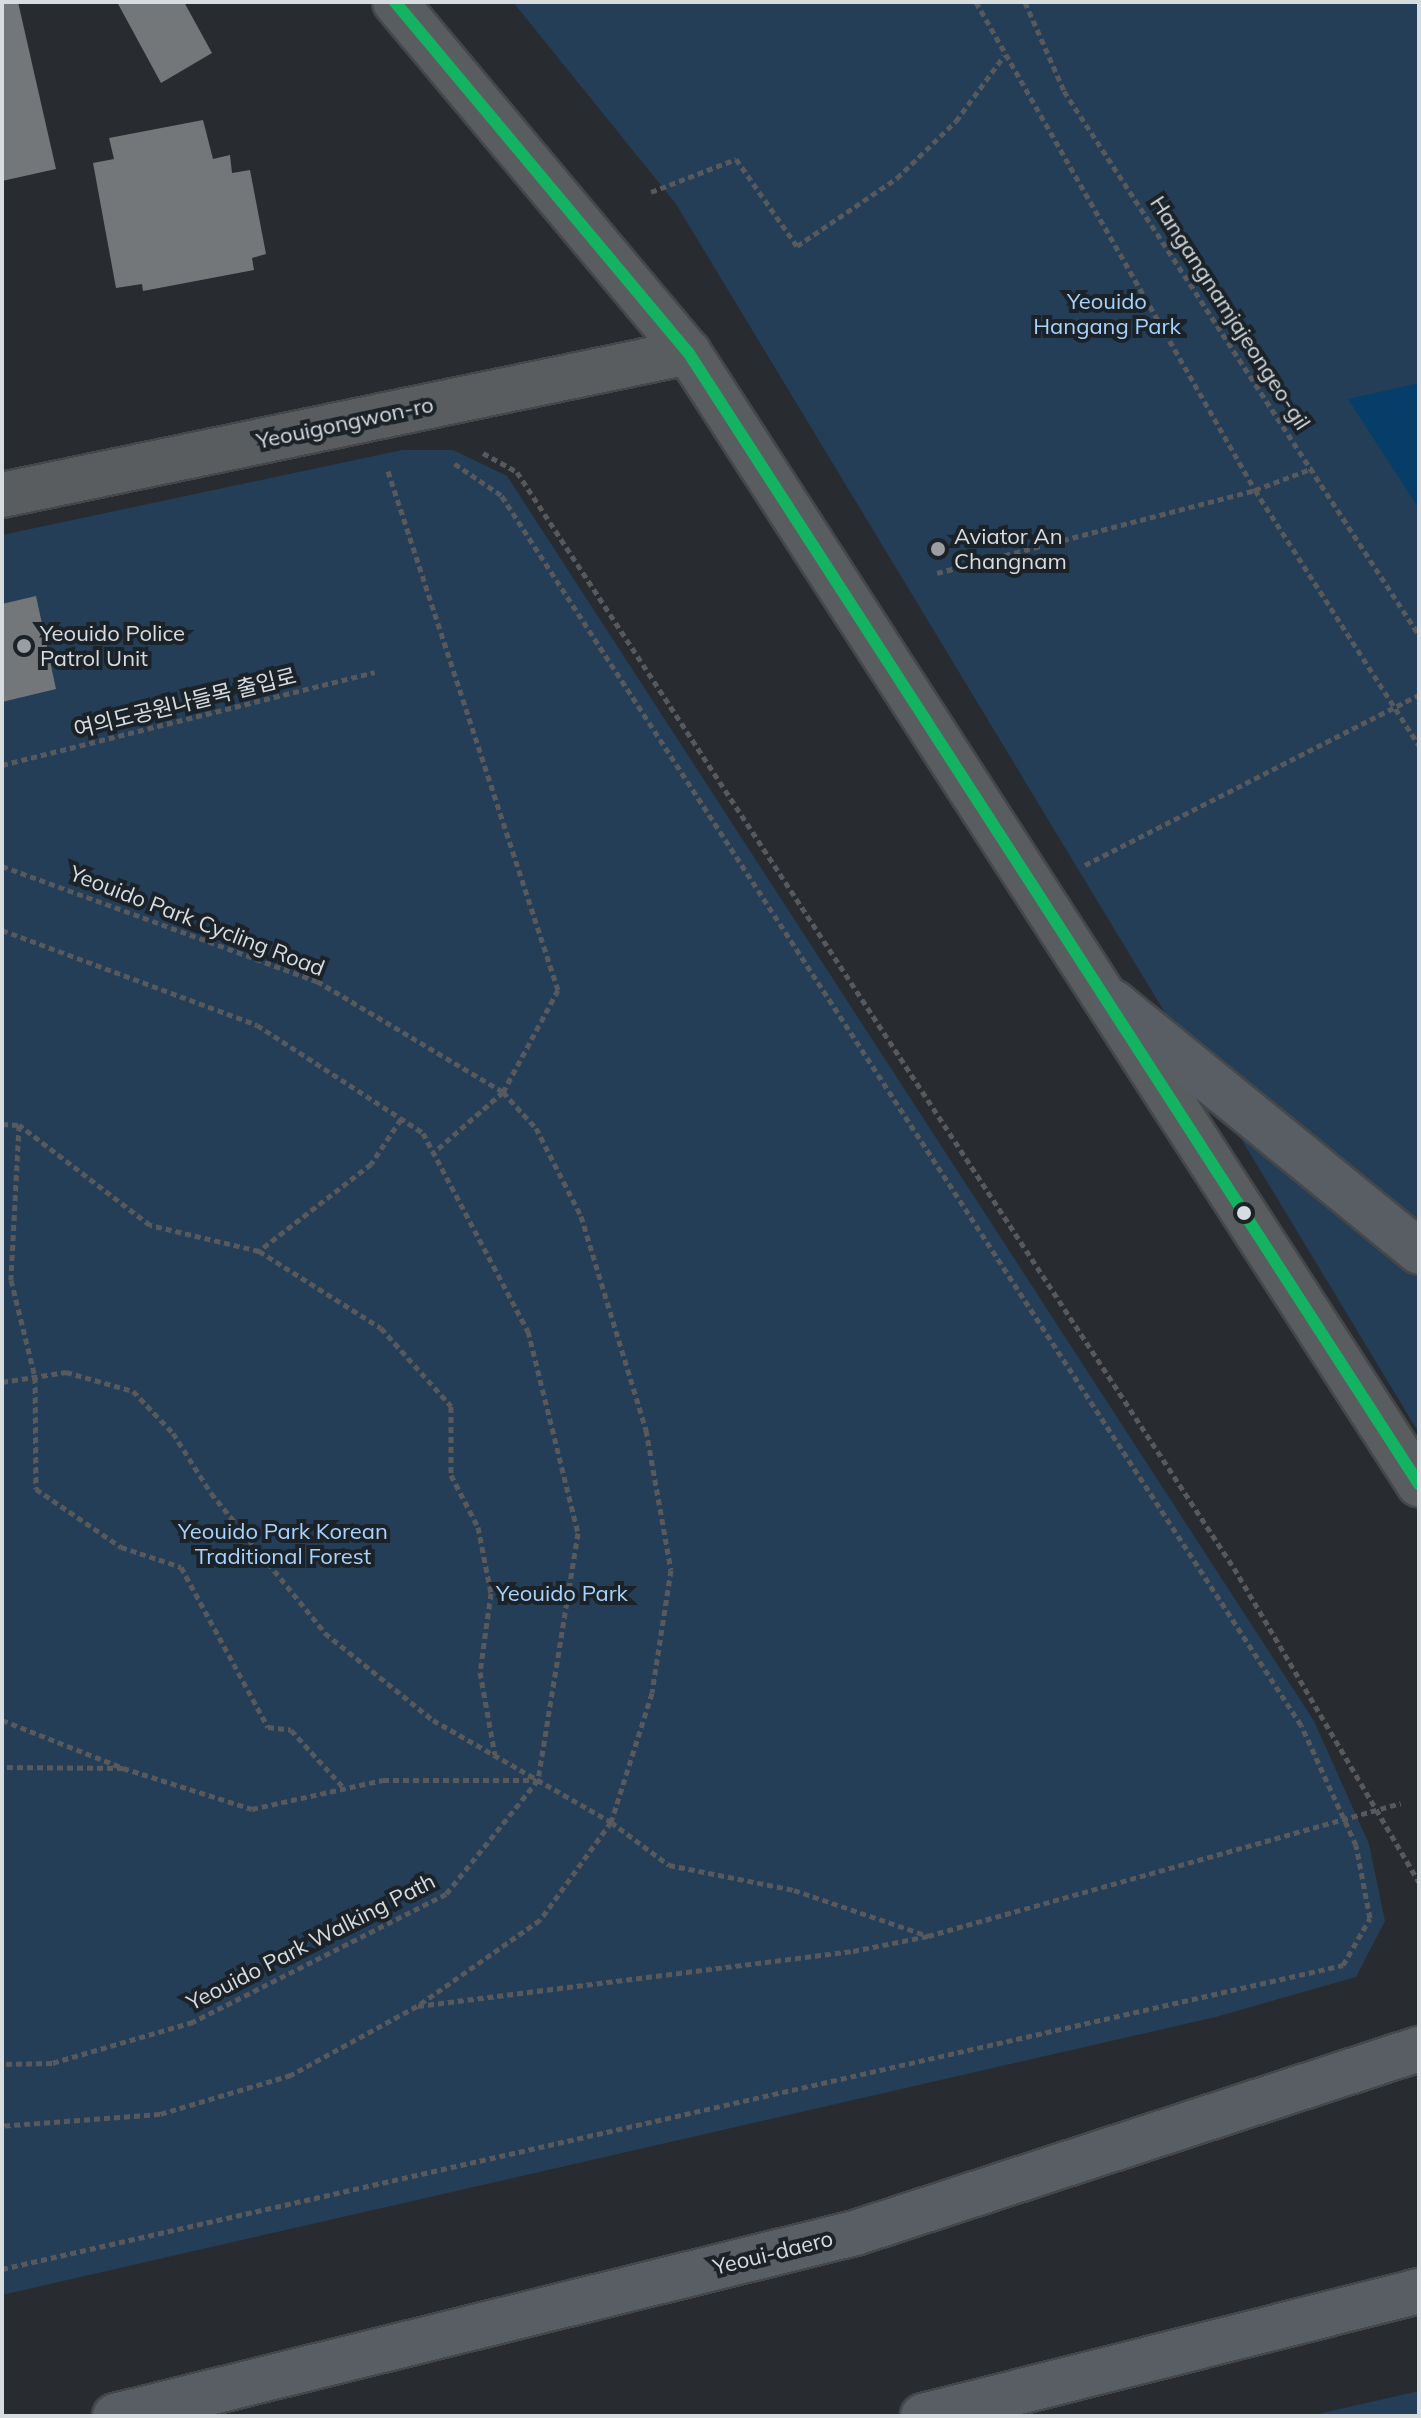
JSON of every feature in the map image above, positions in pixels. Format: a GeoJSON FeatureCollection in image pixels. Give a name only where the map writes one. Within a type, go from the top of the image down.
{"type":"FeatureCollection","features":[{"type":"Feature","properties":{"kind":"main road"},"geometry":{"type":"LineString","coordinates":[[395,2],[688,352],[1113,1002],[1419,1484]]}},
{"type":"Feature","properties":{"kind":"main road","name":"Yeouigongwon-ro"},"geometry":{"type":"LineString","coordinates":[[2,495],[688,352]]}},
{"type":"Feature","properties":{"kind":"main road"},"geometry":{"type":"LineString","coordinates":[[1113,1002],[1419,1252]]}},
{"type":"Feature","properties":{"kind":"main road","name":"Yeoui-daero"},"geometry":{"type":"LineString","coordinates":[[115,2416],[855,2233],[1419,2049]]}},
{"type":"Feature","properties":{"kind":"main road"},"geometry":{"type":"LineString","coordinates":[[923,2416],[1419,2291]]}},
{"type":"Feature","properties":{"kind":"path"},"geometry":{"type":"LineString","coordinates":[[976,2],[1004,56],[1255,490],[1419,745]]}},
{"type":"Feature","properties":{"kind":"path","name":"Hangangnamjajeongeo-gil"},"geometry":{"type":"LineString","coordinates":[[1025,2],[1064,91],[1313,468],[1419,635]]}},
{"type":"Feature","properties":{"kind":"path"},"geometry":{"type":"LineString","coordinates":[[651,192],[736,159],[797,246],[897,178],[956,121],[1004,56]]}},
{"type":"Feature","properties":{"kind":"path"},"geometry":{"type":"LineString","coordinates":[[370,418],[558,990],[503,1092],[433,1153]]}},
{"type":"Feature","properties":{"kind":"path"},"geometry":{"type":"LineString","coordinates":[[472,447],[517,472],[1234,1568],[1348,1753],[1375,1810],[1419,1882]]}},
{"type":"Feature","properties":{"kind":"path"},"geometry":{"type":"LineString","coordinates":[[2,2269],[1343,1965],[1370,1918],[1356,1845],[1301,1725],[501,495],[456,461],[444,463]]}},
{"type":"Feature","properties":{"kind":"path"},"geometry":{"type":"LineString","coordinates":[[937,573],[1255,490],[1313,468]]}},
{"type":"Feature","properties":{"kind":"path"},"geometry":{"type":"LineString","coordinates":[[387,470],[397,469]]}},
{"type":"Feature","properties":{"kind":"path","name":"여의도공원나들목 출입로"},"geometry":{"type":"LineString","coordinates":[[2,765],[375,672]]}},
{"type":"Feature","properties":{"kind":"path"},"geometry":{"type":"LineString","coordinates":[[1039,889],[1419,695]]}},
{"type":"Feature","properties":{"kind":"path","name":"Yeouido Park Cycling Road"},"geometry":{"type":"LineString","coordinates":[[2,866],[317,981],[503,1092],[536,1128],[581,1216],[646,1430],[671,1570],[652,1693],[611,1822],[540,1920],[417,2006],[291,2075],[160,2114],[2,2126]]}},
{"type":"Feature","properties":{"kind":"path","name":"Yeouido Park Walking Path"},"geometry":{"type":"LineString","coordinates":[[2,930],[257,1025],[423,1133],[528,1331],[578,1533],[538,1780],[446,1894],[193,2022],[52,2063],[2,2064]]}},
{"type":"Feature","properties":{"kind":"path"},"geometry":{"type":"LineString","coordinates":[[259,1251],[371,1164],[401,1119]]}},
{"type":"Feature","properties":{"kind":"path"},"geometry":{"type":"LineString","coordinates":[[2,1124],[19,1125],[150,1225],[259,1251],[381,1328],[451,1406],[451,1475],[478,1527],[491,1593],[480,1672],[495,1756]]}},
{"type":"Feature","properties":{"kind":"path"},"geometry":{"type":"LineString","coordinates":[[19,1125],[11,1280],[35,1377],[36,1489],[121,1547],[181,1567],[268,1727],[291,1730],[344,1788]]}},
{"type":"Feature","properties":{"kind":"path"},"geometry":{"type":"LineString","coordinates":[[2,1382],[66,1372],[133,1391],[173,1433],[211,1493],[325,1633],[433,1720],[611,1822],[669,1865],[794,1890],[928,1936]]}},
{"type":"Feature","properties":{"kind":"path"},"geometry":{"type":"LineString","coordinates":[[2,1720],[123,1768],[252,1809],[383,1780],[538,1780]]}},
{"type":"Feature","properties":{"kind":"path"},"geometry":{"type":"LineString","coordinates":[[2,1767],[123,1768]]}},
{"type":"Feature","properties":{"kind":"path"},"geometry":{"type":"LineString","coordinates":[[417,2006],[853,1951],[928,1936],[1401,1803]]}},
{"type":"Feature","properties":{"kind":"green space","name":"Yeouido Hangang Park"},"geometry":{"type":"Polygon","coordinates":[[[513,2],[1419,2],[1419,1433],[676,204],[513,2]]]}},
{"type":"Feature","properties":{"kind":"green space","name":"Yeouido Park"},"geometry":{"type":"Polygon","coordinates":[[[402,450],[453,450],[507,476],[1314,1721],[1369,1844],[1385,1921],[1356,1977],[1216,2017],[2,2295],[2,535],[402,450]]]}},
{"type":"Feature","properties":{"kind":"green space"},"geometry":{"type":"Polygon","coordinates":[[[1419,2391],[1419,2416],[1309,2416],[1419,2391]]]}},
{"type":"Feature","properties":{"kind":"shaded area"},"geometry":{"type":"Polygon","coordinates":[[[1419,383],[1419,509],[1348,399],[1419,383]]]}},
{"type":"Feature","properties":{"kind":"building"},"geometry":{"type":"Polygon","coordinates":[[[2,2],[18,2],[56,169],[2,181],[2,2]]]}},
{"type":"Feature","properties":{"kind":"building"},"geometry":{"type":"Polygon","coordinates":[[[117,2],[184,2],[212,53],[161,83],[117,2]]]}},
{"type":"Feature","properties":{"kind":"building"},"geometry":{"type":"Polygon","coordinates":[[[203,120],[213,159],[230,155],[232,173],[250,170],[266,254],[252,258],[254,270],[143,291],[142,284],[116,288],[93,163],[114,159],[109,138],[203,120]]]}},
{"type":"Feature","properties":{"kind":"building","name":"Yeouido Police Patrol Unit"},"geometry":{"type":"Polygon","coordinates":[[[36,596],[56,689],[2,702],[2,604],[36,596]]]}},
{"type":"Feature","properties":{"kind":"transit line"},"geometry":{"type":"LineString","coordinates":[[395,2],[688,352],[1419,1484]]}},
{"type":"Feature","properties":{"kind":"place","name":"Aviator An Changnam"},"geometry":{"type":"Point","coordinates":[938,549]}},
{"type":"Feature","properties":{"kind":"place","name":"Yeouido Police Patrol Unit"},"geometry":{"type":"Point","coordinates":[24,646]}},
{"type":"Feature","properties":{"kind":"park label","name":"Yeouido Park Korean Traditional Forest"},"geometry":{"type":"Point","coordinates":[283,1544]}}]}
